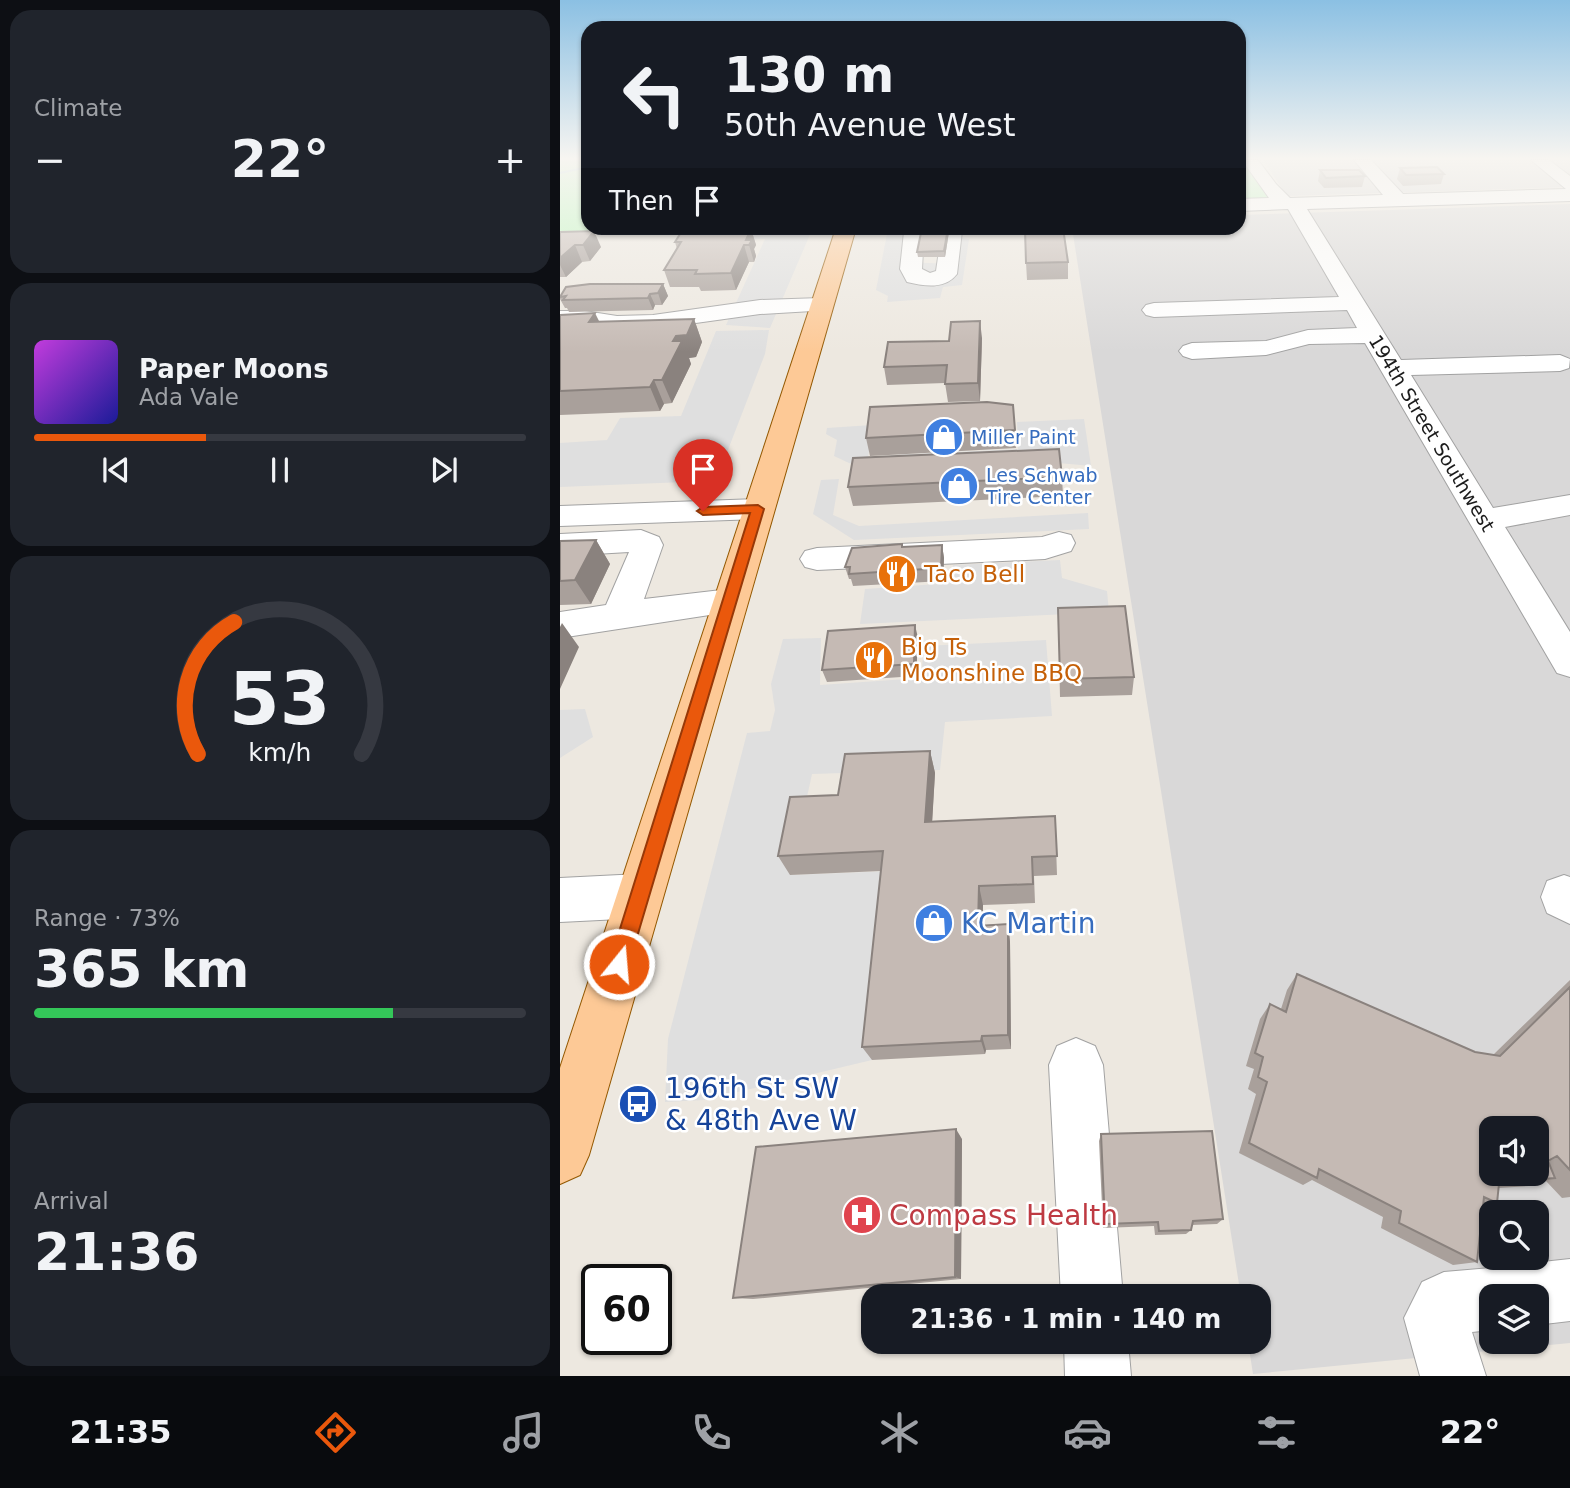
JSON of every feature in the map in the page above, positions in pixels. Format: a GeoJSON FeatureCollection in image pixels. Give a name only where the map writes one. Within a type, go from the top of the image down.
{"type":"FeatureCollection","features":[{"type":"Feature","properties":{"kind":"main road"},"geometry":{"type":"LineString","coordinates":[[568,1104],[640,896],[844,235]]}},
{"type":"Feature","properties":{"kind":"street","name":"194th Street Southwest"},"geometry":{"type":"LineString","coordinates":[[1303,224],[1394,368],[1570,663]]}},
{"type":"Feature","properties":{"kind":"street"},"geometry":{"type":"LineString","coordinates":[[914,235],[911,269],[915,277],[926,280],[946,274],[951,235]]}},
{"type":"Feature","properties":{"kind":"street"},"geometry":{"type":"LineString","coordinates":[[1154,310],[1354,303]]}},
{"type":"Feature","properties":{"kind":"street"},"geometry":{"type":"LineString","coordinates":[[560,318],[617,323],[653,322],[760,307],[821,305]]}},
{"type":"Feature","properties":{"kind":"street"},"geometry":{"type":"LineString","coordinates":[[1192,351],[1266,348],[1308,337],[1373,335]]}},
{"type":"Feature","properties":{"kind":"street"},"geometry":{"type":"LineString","coordinates":[[1394,368],[1560,363]]}},
{"type":"Feature","properties":{"kind":"street"},"geometry":{"type":"LineString","coordinates":[[1485,520],[1570,505]]}},
{"type":"Feature","properties":{"kind":"street"},"geometry":{"type":"LineString","coordinates":[[560,516],[758,509]]}},
{"type":"Feature","properties":{"kind":"street"},"geometry":{"type":"LineString","coordinates":[[560,544],[641,541],[646,545],[647,550],[618,618]]}},
{"type":"Feature","properties":{"kind":"street"},"geometry":{"type":"LineString","coordinates":[[817,559],[1045,548],[1059,543]]}},
{"type":"Feature","properties":{"kind":"street"},"geometry":{"type":"LineString","coordinates":[[560,625],[618,618],[685,603],[730,601]]}},
{"type":"Feature","properties":{"kind":"street"},"geometry":{"type":"LineString","coordinates":[[560,900],[640,896]]}},
{"type":"Feature","properties":{"kind":"street"},"geometry":{"type":"LineString","coordinates":[[1076,1065],[1091,1284]]}},
{"type":"Feature","properties":{"kind":"street"},"geometry":{"type":"LineString","coordinates":[[1549,1292],[1570,1290]]}},
{"type":"Feature","properties":{"kind":"street"},"geometry":{"type":"LineString","coordinates":[[1453,1376],[1436,1318],[1444,1304],[1479,1300]]}},
{"type":"Feature","properties":{"kind":"street"},"geometry":{"type":"LineString","coordinates":[[1097,1354],[1098,1376]]}},
{"type":"Feature","properties":{"kind":"shaded area"},"geometry":{"type":"Polygon","coordinates":[[[1246,224],[1570,224],[1570,1343],[1549,1345],[1549,1284],[1479,1284],[1479,1352],[1253,1374],[1250,1354],[1271,1354],[1271,1284],[1239,1284],[1073,235],[1246,235],[1246,224]]]}},
{"type":"Feature","properties":{"kind":"shaded area"},"geometry":{"type":"Polygon","coordinates":[[[686,235],[810,235],[770,328],[726,325],[765,239],[682,242],[686,235]]]}},
{"type":"Feature","properties":{"kind":"shaded area"},"geometry":{"type":"Polygon","coordinates":[[[887,235],[904,235],[900,262],[956,264],[962,238],[969,239],[962,285],[943,287],[940,298],[887,302],[888,296],[876,290],[887,235]]]}},
{"type":"Feature","properties":{"kind":"shaded area"},"geometry":{"type":"Polygon","coordinates":[[[769,330],[765,354],[721,468],[690,469],[684,482],[560,487],[560,443],[607,440],[620,418],[681,416],[716,331],[769,330]]]}},
{"type":"Feature","properties":{"kind":"shaded area"},"geometry":{"type":"Polygon","coordinates":[[[1084,419],[1091,466],[1037,461],[864,470],[834,456],[837,440],[826,434],[827,428],[872,425],[868,459],[891,458],[891,455],[1018,449],[1017,422],[1084,419]]]}},
{"type":"Feature","properties":{"kind":"shaded area"},"geometry":{"type":"Polygon","coordinates":[[[839,479],[833,515],[859,526],[1088,513],[1089,529],[854,540],[813,514],[821,480],[839,479]]]}},
{"type":"Feature","properties":{"kind":"shaded area"},"geometry":{"type":"Polygon","coordinates":[[[1060,560],[1062,578],[1107,591],[1109,612],[860,624],[865,589],[952,583],[953,565],[1060,560]]]}},
{"type":"Feature","properties":{"kind":"shaded area"},"geometry":{"type":"Polygon","coordinates":[[[821,638],[820,685],[921,678],[924,646],[1046,640],[1052,716],[945,722],[940,770],[812,774],[790,875],[891,871],[872,1060],[704,1100],[665,1102],[668,1039],[747,733],[770,731],[775,710],[771,684],[783,639],[821,638]]]}},
{"type":"Feature","properties":{"kind":"shaded area"},"geometry":{"type":"Polygon","coordinates":[[[585,709],[593,737],[560,758],[560,710],[585,709]]]}},
{"type":"Feature","properties":{"kind":"green space"},"geometry":{"type":"Polygon","coordinates":[[[560,224],[581,224],[581,234],[560,236],[560,224]]]}},
{"type":"Feature","properties":{"kind":"building"},"geometry":{"type":"Polygon","coordinates":[[[581,231],[581,235],[591,235],[583,245],[575,245],[560,258],[560,232],[581,231]]]}},
{"type":"Feature","properties":{"kind":"building"},"geometry":{"type":"Polygon","coordinates":[[[679,235],[748,235],[746,240],[752,240],[749,245],[744,245],[731,273],[695,274],[697,270],[664,270],[681,242],[675,242],[679,235]]]}},
{"type":"Feature","properties":{"kind":"building"},"geometry":{"type":"Polygon","coordinates":[[[921,235],[947,235],[944,251],[917,252],[921,235]]]}},
{"type":"Feature","properties":{"kind":"building"},"geometry":{"type":"Polygon","coordinates":[[[1025,235],[1064,235],[1068,262],[1026,263],[1025,235]]]}},
{"type":"Feature","properties":{"kind":"building"},"geometry":{"type":"Polygon","coordinates":[[[590,284],[663,284],[658,293],[650,294],[648,298],[563,300],[566,296],[560,297],[566,287],[590,284]]]}},
{"type":"Feature","properties":{"kind":"building"},"geometry":{"type":"Polygon","coordinates":[[[595,313],[589,322],[694,319],[687,335],[676,336],[673,341],[682,341],[662,380],[654,380],[650,387],[560,391],[560,315],[595,313]]]}},
{"type":"Feature","properties":{"kind":"building"},"geometry":{"type":"Polygon","coordinates":[[[980,321],[978,383],[945,384],[947,365],[884,367],[888,342],[949,341],[951,322],[980,321]]]}},
{"type":"Feature","properties":{"kind":"building"},"geometry":{"type":"Polygon","coordinates":[[[987,402],[1013,405],[1015,430],[866,438],[870,407],[987,402]]]}},
{"type":"Feature","properties":{"kind":"building"},"geometry":{"type":"Polygon","coordinates":[[[1059,449],[1062,477],[848,487],[853,458],[1059,449]]]}},
{"type":"Feature","properties":{"kind":"building"},"geometry":{"type":"Polygon","coordinates":[[[596,540],[575,580],[560,581],[560,541],[596,540]]]}},
{"type":"Feature","properties":{"kind":"building"},"geometry":{"type":"Polygon","coordinates":[[[902,544],[902,547],[942,545],[941,568],[849,574],[850,567],[845,567],[852,548],[902,544]]]}},
{"type":"Feature","properties":{"kind":"building"},"geometry":{"type":"Polygon","coordinates":[[[1125,606],[1134,677],[1060,679],[1058,608],[1125,606]]]}},
{"type":"Feature","properties":{"kind":"building","name":"Big Ts Moonshine BBQ"},"geometry":{"type":"Polygon","coordinates":[[[915,625],[914,664],[822,670],[828,631],[915,625]]]}},
{"type":"Feature","properties":{"kind":"building","name":"KC Martin"},"geometry":{"type":"Polygon","coordinates":[[[930,751],[925,822],[1055,816],[1057,856],[1032,857],[1033,884],[979,886],[978,926],[1008,924],[1008,1035],[982,1036],[981,1041],[862,1047],[883,851],[778,856],[790,797],[838,795],[845,754],[930,751]]]}},
{"type":"Feature","properties":{"kind":"building"},"geometry":{"type":"Polygon","coordinates":[[[1297,974],[1475,1052],[1500,1056],[1570,987],[1570,1170],[1557,1156],[1549,1160],[1549,1116],[1479,1116],[1479,1186],[1499,1186],[1497,1200],[1484,1197],[1484,1200],[1479,1200],[1477,1262],[1399,1223],[1401,1211],[1319,1169],[1317,1178],[1249,1143],[1267,1082],[1258,1077],[1263,1057],[1255,1053],[1270,1004],[1286,1012],[1297,974]]]}},
{"type":"Feature","properties":{"kind":"building"},"geometry":{"type":"Polygon","coordinates":[[[956,1129],[955,1277],[733,1298],[756,1147],[956,1129]]]}},
{"type":"Feature","properties":{"kind":"building"},"geometry":{"type":"Polygon","coordinates":[[[1212,1131],[1223,1219],[1193,1221],[1191,1230],[1159,1231],[1158,1222],[1105,1224],[1101,1134],[1212,1131]]]}},
{"type":"Feature","properties":{"kind":"building"},"geometry":{"type":"Polygon","coordinates":[[[1549,1163],[1555,1178],[1549,1178],[1549,1163]]]}},
{"type":"Feature","properties":{"kind":"place","name":"Miller Paint"},"geometry":{"type":"Point","coordinates":[944,437]}},
{"type":"Feature","properties":{"kind":"place","name":"Les Schwab Tire Center"},"geometry":{"type":"Point","coordinates":[959,486]}},
{"type":"Feature","properties":{"kind":"place","name":"Taco Bell"},"geometry":{"type":"Point","coordinates":[897,574]}},
{"type":"Feature","properties":{"kind":"place","name":"Big Ts Moonshine BBQ"},"geometry":{"type":"Point","coordinates":[874,660]}},
{"type":"Feature","properties":{"kind":"place","name":"KC Martin"},"geometry":{"type":"Point","coordinates":[934,923]}},
{"type":"Feature","properties":{"kind":"place","name":"196th St SW & 48th Ave W"},"geometry":{"type":"Point","coordinates":[638,1104]}},
{"type":"Feature","properties":{"kind":"place","name":"Compass Health"},"geometry":{"type":"Point","coordinates":[862,1215]}},
{"type":"Feature","properties":{"kind":"route"},"geometry":{"type":"LineString","coordinates":[[619,964],[758,509],[703,511]]}}]}
